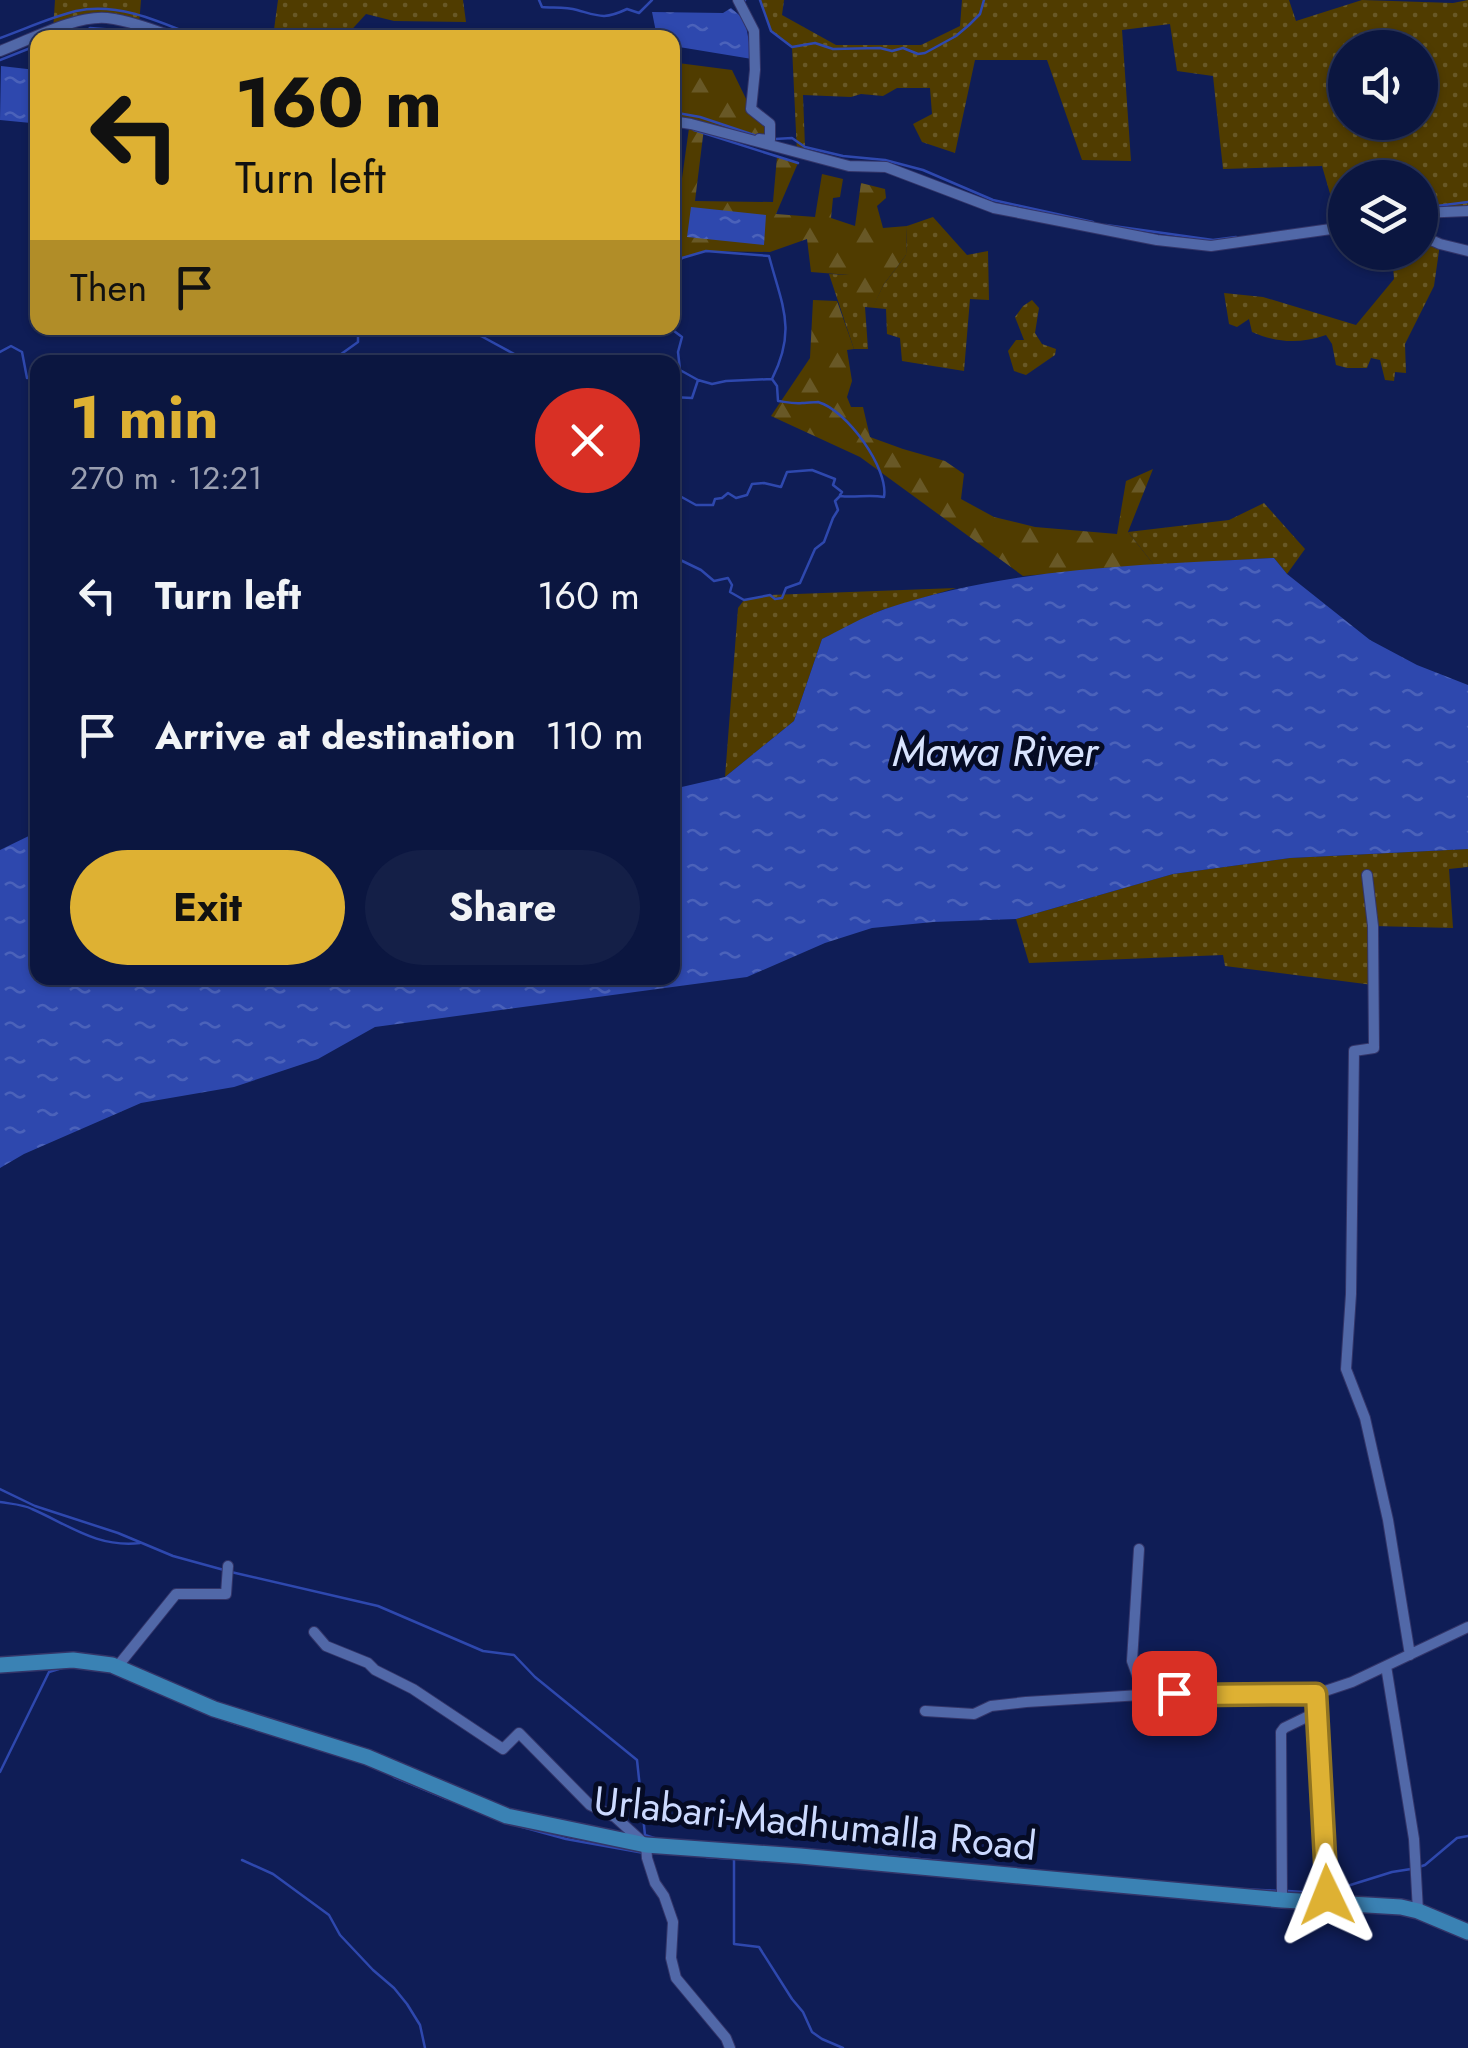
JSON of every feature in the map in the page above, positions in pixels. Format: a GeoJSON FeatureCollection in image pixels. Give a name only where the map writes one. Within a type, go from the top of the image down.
{"type":"FeatureCollection","features":[{"type":"Feature","properties":{"kind":"main road","name":"Urlabari-Madhumalla Road"},"geometry":{"type":"LineString","coordinates":[[0,1665],[74,1660],[117,1667],[214,1708],[366,1757],[507,1816],[646,1845],[1367,1904],[1418,1911],[1468,1932]]}},
{"type":"Feature","properties":{"kind":"street"},"geometry":{"type":"LineString","coordinates":[[738,0],[754,31],[751,109],[770,124],[770,140],[744,138]]}},
{"type":"Feature","properties":{"kind":"street"},"geometry":{"type":"LineString","coordinates":[[54,30],[80,20],[104,18],[154,30]]}},
{"type":"Feature","properties":{"kind":"street"},"geometry":{"type":"LineString","coordinates":[[0,51],[30,39]]}},
{"type":"Feature","properties":{"kind":"street"},"geometry":{"type":"LineString","coordinates":[[680,123],[848,166],[886,166],[994,208],[1157,240],[1211,246],[1328,229]]}},
{"type":"Feature","properties":{"kind":"street"},"geometry":{"type":"LineString","coordinates":[[1438,212],[1468,211]]}},
{"type":"Feature","properties":{"kind":"street"},"geometry":{"type":"LineString","coordinates":[[1438,243],[1468,250]]}},
{"type":"Feature","properties":{"kind":"street"},"geometry":{"type":"LineString","coordinates":[[1367,875],[1374,1048],[1354,1051],[1346,1369],[1365,1418],[1386,1508],[1410,1655]]}},
{"type":"Feature","properties":{"kind":"street"},"geometry":{"type":"LineString","coordinates":[[1139,1548],[1134,1672],[1142,1676],[1172,1676],[1174,1693]]}},
{"type":"Feature","properties":{"kind":"street"},"geometry":{"type":"LineString","coordinates":[[117,1667],[176,1594],[226,1594],[228,1566]]}},
{"type":"Feature","properties":{"kind":"street"},"geometry":{"type":"LineString","coordinates":[[925,1711],[974,1714],[991,1706],[1026,1702],[1174,1693],[1316,1694],[1352,1682],[1468,1627]]}},
{"type":"Feature","properties":{"kind":"street"},"geometry":{"type":"LineString","coordinates":[[314,1632],[326,1646],[368,1663],[413,1689],[502,1749],[519,1733],[590,1805],[616,1817],[646,1845],[655,1883],[674,1922],[671,1958],[676,1978],[730,2048]]}},
{"type":"Feature","properties":{"kind":"street"},"geometry":{"type":"LineString","coordinates":[[1386,1666],[1414,1839],[1418,1911]]}},
{"type":"Feature","properties":{"kind":"street"},"geometry":{"type":"LineString","coordinates":[[1316,1694],[1326,1902]]}},
{"type":"Feature","properties":{"kind":"street"},"geometry":{"type":"LineString","coordinates":[[1282,1900],[1281,1732],[1317,1712]]}},
{"type":"Feature","properties":{"kind":"green space"},"geometry":{"type":"Polygon","coordinates":[[[55,0],[141,0],[139,25],[104,18],[53,30],[55,0]]]}},
{"type":"Feature","properties":{"kind":"green space"},"geometry":{"type":"Polygon","coordinates":[[[278,0],[463,0],[466,22],[394,21],[366,14],[351,30],[274,30],[278,0]]]}},
{"type":"Feature","properties":{"kind":"green space"},"geometry":{"type":"Polygon","coordinates":[[[760,0],[784,0],[782,15],[836,45],[921,45],[960,26],[962,0],[1289,0],[1296,21],[1362,0],[1468,0],[1468,211],[1438,212],[1438,160],[1328,160],[1328,187],[1322,166],[1223,169],[1213,76],[1177,71],[1170,24],[1122,30],[1131,161],[1082,160],[1047,60],[975,60],[955,153],[922,142],[913,124],[932,114],[930,88],[897,88],[883,96],[803,95],[805,147],[797,153],[792,47],[771,31],[760,0]]]}},
{"type":"Feature","properties":{"kind":"green space"},"geometry":{"type":"Polygon","coordinates":[[[680,63],[732,70],[751,109],[770,124],[770,140],[704,128],[695,201],[773,202],[777,157],[798,163],[776,214],[815,217],[822,174],[843,179],[840,197],[833,198],[831,218],[855,226],[861,183],[885,189],[886,198],[877,206],[883,228],[907,226],[906,255],[874,305],[849,296],[849,275],[811,272],[807,239],[770,252],[707,251],[680,258],[680,193],[689,128],[680,124],[680,63]]]}},
{"type":"Feature","properties":{"kind":"green space"},"geometry":{"type":"Polygon","coordinates":[[[933,217],[967,255],[988,251],[989,300],[970,299],[964,371],[902,361],[900,338],[887,334],[886,309],[865,307],[868,349],[854,349],[829,274],[849,275],[874,304],[906,255],[907,226],[933,217]]]}},
{"type":"Feature","properties":{"kind":"green space"},"geometry":{"type":"Polygon","coordinates":[[[1393,270],[1436,270],[1434,286],[1405,344],[1406,373],[1395,372],[1394,381],[1385,380],[1380,360],[1371,358],[1367,368],[1336,365],[1326,335],[1280,340],[1252,332],[1249,319],[1237,327],[1229,324],[1224,293],[1263,297],[1356,325],[1394,279],[1393,270]]]}},
{"type":"Feature","properties":{"kind":"green space"},"geometry":{"type":"Polygon","coordinates":[[[813,300],[837,301],[854,349],[847,350],[852,381],[847,397],[851,407],[863,407],[870,437],[945,461],[964,474],[961,499],[994,517],[1035,527],[1117,534],[1126,481],[1153,469],[1128,532],[1154,565],[1023,576],[860,457],[771,416],[810,358],[813,300]]]}},
{"type":"Feature","properties":{"kind":"green space"},"geometry":{"type":"Polygon","coordinates":[[[1032,300],[1039,308],[1035,333],[1042,344],[1056,349],[1055,355],[1026,375],[1014,371],[1008,351],[1016,340],[1024,340],[1015,317],[1032,300]]]}},
{"type":"Feature","properties":{"kind":"green space"},"geometry":{"type":"Polygon","coordinates":[[[1264,503],[1305,549],[1287,574],[1274,558],[1154,565],[1128,532],[1229,520],[1264,503]]]}},
{"type":"Feature","properties":{"kind":"green space"},"geometry":{"type":"Polygon","coordinates":[[[956,588],[882,610],[822,639],[794,721],[725,777],[738,608],[744,600],[770,595],[956,588]]]}},
{"type":"Feature","properties":{"kind":"green space"},"geometry":{"type":"Polygon","coordinates":[[[1468,849],[1468,867],[1449,869],[1453,928],[1373,926],[1373,985],[1225,966],[1223,955],[1029,963],[1016,919],[1173,874],[1290,858],[1468,849]]]}},
{"type":"Feature","properties":{"kind":"water"},"geometry":{"type":"Polygon","coordinates":[[[731,8],[745,20],[752,59],[680,47],[680,30],[656,30],[652,12],[723,13],[731,8]]]}},
{"type":"Feature","properties":{"kind":"water"},"geometry":{"type":"Polygon","coordinates":[[[1,66],[30,69],[30,123],[0,120],[1,66]]]}},
{"type":"Feature","properties":{"kind":"water"},"geometry":{"type":"Polygon","coordinates":[[[691,207],[766,215],[764,245],[687,237],[691,207]]]}},
{"type":"Feature","properties":{"kind":"water","name":"Mawa River"},"geometry":{"type":"Polygon","coordinates":[[[1274,558],[1287,574],[1370,640],[1417,665],[1468,685],[1468,849],[1290,858],[1173,874],[1016,919],[872,928],[825,943],[747,977],[375,1027],[318,1059],[234,1087],[141,1103],[0,1168],[0,850],[30,835],[30,985],[680,985],[680,787],[725,777],[794,721],[822,639],[885,609],[980,584],[1077,570],[1274,558]]]}},
{"type":"Feature","properties":{"kind":"waterway"},"geometry":{"type":"LineString","coordinates":[[539,0],[542,7],[602,16],[627,9],[639,13],[652,0]]}},
{"type":"Feature","properties":{"kind":"waterway"},"geometry":{"type":"LineString","coordinates":[[760,0],[771,31],[792,47],[815,43],[833,49],[903,48],[918,54],[956,36],[980,14],[984,0]]}},
{"type":"Feature","properties":{"kind":"waterway"},"geometry":{"type":"LineString","coordinates":[[0,38],[57,16],[92,9],[124,11],[180,30]]}},
{"type":"Feature","properties":{"kind":"waterway"},"geometry":{"type":"LineString","coordinates":[[88,30],[116,30]]}},
{"type":"Feature","properties":{"kind":"waterway"},"geometry":{"type":"LineString","coordinates":[[0,60],[30,48]]}},
{"type":"Feature","properties":{"kind":"waterway"},"geometry":{"type":"LineString","coordinates":[[680,113],[757,136]]}},
{"type":"Feature","properties":{"kind":"waterway"},"geometry":{"type":"LineString","coordinates":[[694,130],[798,163]]}},
{"type":"Feature","properties":{"kind":"waterway"},"geometry":{"type":"LineString","coordinates":[[775,139],[792,138],[805,147],[843,156],[885,160],[923,170],[993,200],[1093,222]]}},
{"type":"Feature","properties":{"kind":"waterway"},"geometry":{"type":"LineString","coordinates":[[1438,206],[1468,202]]}},
{"type":"Feature","properties":{"kind":"waterway"},"geometry":{"type":"LineString","coordinates":[[1106,225],[1213,240],[1236,237]]}},
{"type":"Feature","properties":{"kind":"waterway"},"geometry":{"type":"LineString","coordinates":[[680,261],[706,251],[769,256],[785,318],[784,346],[772,379]]}},
{"type":"Feature","properties":{"kind":"waterway"},"geometry":{"type":"LineString","coordinates":[[340,355],[358,342],[358,335]]}},
{"type":"Feature","properties":{"kind":"waterway"},"geometry":{"type":"LineString","coordinates":[[478,335],[516,355]]}},
{"type":"Feature","properties":{"kind":"waterway"},"geometry":{"type":"LineString","coordinates":[[678,355],[679,335]]}},
{"type":"Feature","properties":{"kind":"waterway"},"geometry":{"type":"LineString","coordinates":[[0,352],[11,346],[22,352],[27,378],[30,377]]}},
{"type":"Feature","properties":{"kind":"waterway"},"geometry":{"type":"LineString","coordinates":[[680,370],[712,384],[772,379],[778,401],[818,402],[829,407],[864,442],[884,485],[884,497],[840,496],[835,501],[838,510],[824,542],[815,549],[800,583],[786,588],[782,598],[770,595],[744,600],[730,592],[728,578],[714,581],[680,560]]}},
{"type":"Feature","properties":{"kind":"waterway"},"geometry":{"type":"LineString","coordinates":[[680,397],[692,398],[698,380]]}},
{"type":"Feature","properties":{"kind":"waterway"},"geometry":{"type":"LineString","coordinates":[[680,496],[696,505],[713,505],[715,499],[728,493],[736,498],[747,495],[752,484],[781,487],[787,472],[812,470],[835,479],[833,485],[842,492],[840,495]]}},
{"type":"Feature","properties":{"kind":"waterway"},"geometry":{"type":"LineString","coordinates":[[0,1489],[35,1506],[173,1556],[224,1570]]}},
{"type":"Feature","properties":{"kind":"waterway"},"geometry":{"type":"LineString","coordinates":[[0,1502],[28,1507],[97,1539],[140,1543]]}},
{"type":"Feature","properties":{"kind":"waterway"},"geometry":{"type":"LineString","coordinates":[[231,1572],[378,1606],[483,1651],[514,1655],[535,1677],[637,1760],[645,1835],[657,1839]]}},
{"type":"Feature","properties":{"kind":"waterway"},"geometry":{"type":"LineString","coordinates":[[0,1772],[49,1672],[62,1668]]}},
{"type":"Feature","properties":{"kind":"waterway"},"geometry":{"type":"LineString","coordinates":[[219,1718],[240,1725]]}},
{"type":"Feature","properties":{"kind":"waterway"},"geometry":{"type":"LineString","coordinates":[[394,1777],[447,1799]]}},
{"type":"Feature","properties":{"kind":"waterway"},"geometry":{"type":"LineString","coordinates":[[515,1825],[644,1853]]}},
{"type":"Feature","properties":{"kind":"waterway"},"geometry":{"type":"LineString","coordinates":[[1419,1867],[1457,1838],[1468,1836]]}},
{"type":"Feature","properties":{"kind":"waterway"},"geometry":{"type":"LineString","coordinates":[[875,1855],[941,1861]]}},
{"type":"Feature","properties":{"kind":"waterway"},"geometry":{"type":"LineString","coordinates":[[706,1857],[734,1859],[734,1944],[759,1947],[812,2032],[843,2048]]}},
{"type":"Feature","properties":{"kind":"waterway"},"geometry":{"type":"LineString","coordinates":[[242,1860],[273,1874],[329,1915],[340,1935],[407,2004],[420,2025],[425,2048]]}},
{"type":"Feature","properties":{"kind":"waterway"},"geometry":{"type":"LineString","coordinates":[[1328,1892],[1411,1869]]}},
{"type":"Feature","properties":{"kind":"waterway"},"geometry":{"type":"LineString","coordinates":[[1238,1889],[1280,1891]]}},
{"type":"Feature","properties":{"kind":"waterway"},"geometry":{"type":"LineString","coordinates":[[1288,1891],[1320,1893]]}},
{"type":"Feature","properties":{"kind":"route"},"geometry":{"type":"LineString","coordinates":[[1174,1693],[1316,1694],[1327,1895]]}}]}
